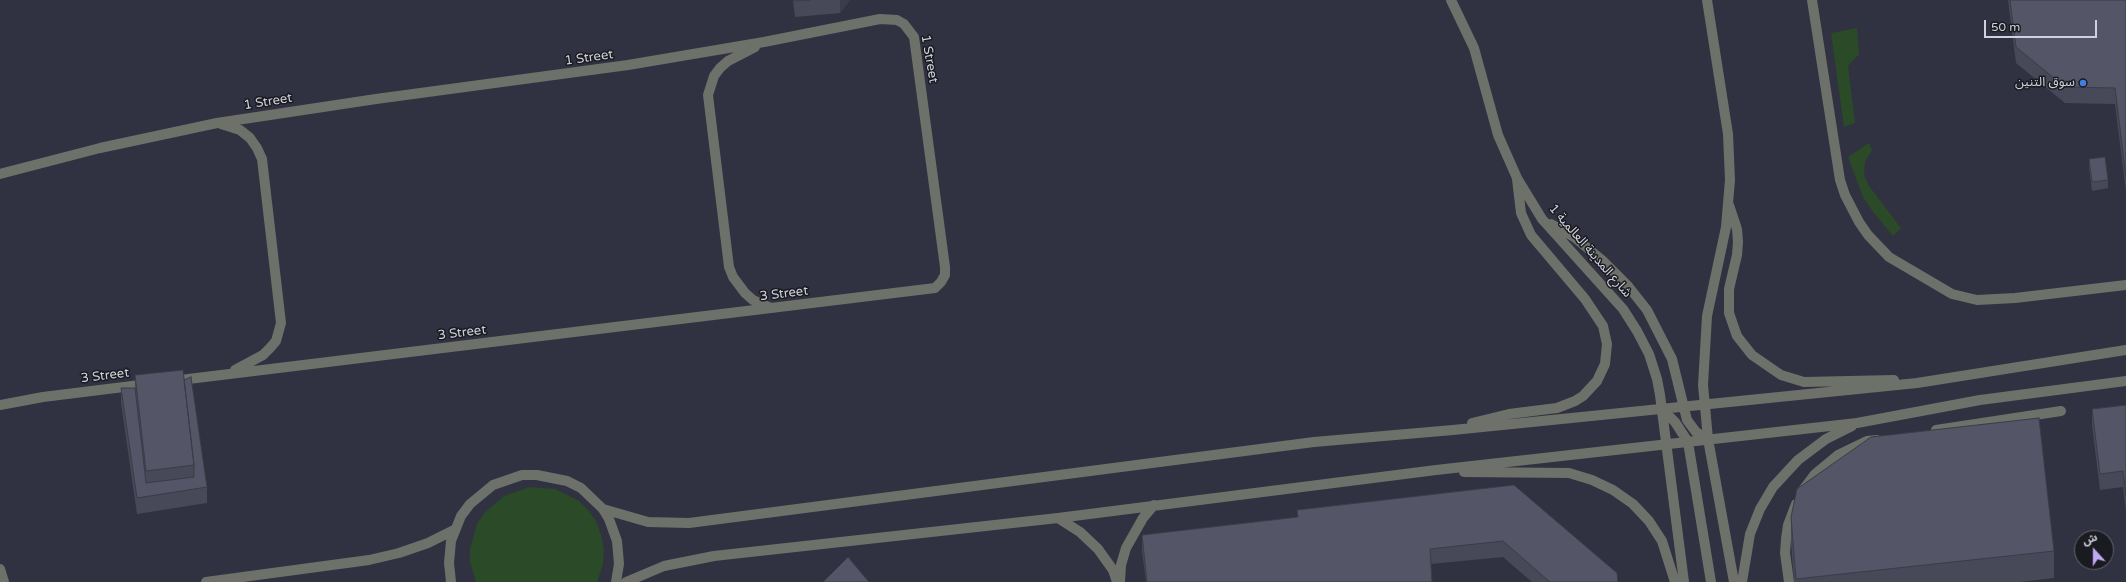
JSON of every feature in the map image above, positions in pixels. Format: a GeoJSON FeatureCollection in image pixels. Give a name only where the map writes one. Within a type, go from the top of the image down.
{"type":"FeatureCollection","features":[{"type":"Feature","properties":{"kind":"street","name":"شارع المدينة العالمية 1"},"geometry":{"type":"LineString","coordinates":[[1451,0],[1474,48],[1498,136],[1517,178],[1542,219],[1574,253],[1630,319],[1644,342],[1657,379],[1662,409],[1665,444]]}},
{"type":"Feature","properties":{"kind":"street"},"geometry":{"type":"LineString","coordinates":[[1707,0],[1728,134],[1730,157],[1729,204],[1707,316],[1703,361],[1704,404],[1708,439],[1734,582]]}},
{"type":"Feature","properties":{"kind":"street"},"geometry":{"type":"LineString","coordinates":[[1812,0],[1840,180],[1848,202],[1859,222],[1868,235],[1889,257],[1952,294],[1977,300],[2015,298],[2126,285]]}},
{"type":"Feature","properties":{"kind":"street","name":"1 Street"},"geometry":{"type":"LineString","coordinates":[[0,174],[100,148],[217,123],[376,99],[628,65],[764,42],[884,18],[897,20],[910,29],[916,45],[945,267],[945,275],[941,282],[935,288],[928,290]]}},
{"type":"Feature","properties":{"kind":"street"},"geometry":{"type":"LineString","coordinates":[[764,42],[728,61],[720,68],[714,76],[708,95],[729,267],[733,277],[745,293],[753,300],[771,308]]}},
{"type":"Feature","properties":{"kind":"street"},"geometry":{"type":"LineString","coordinates":[[217,123],[229,125],[245,134],[257,148],[262,159],[281,323],[276,341],[263,355],[230,373]]}},
{"type":"Feature","properties":{"kind":"street"},"geometry":{"type":"LineString","coordinates":[[1453,430],[1509,414],[1566,405],[1579,398],[1590,389],[1601,373],[1605,364],[1606,344],[1603,326],[1585,299],[1531,235],[1521,213],[1517,178]]}},
{"type":"Feature","properties":{"kind":"street"},"geometry":{"type":"LineString","coordinates":[[1729,204],[1734,216],[1738,242],[1737,255],[1728,289],[1729,313],[1737,336],[1752,355],[1781,375],[1804,382],[1880,380],[1917,383]]}},
{"type":"Feature","properties":{"kind":"street"},"geometry":{"type":"LineString","coordinates":[[1542,219],[1588,248],[1615,272],[1638,298],[1656,323],[1672,359],[1683,407],[1691,427],[1708,439]]}},
{"type":"Feature","properties":{"kind":"street","name":"3 Street"},"geometry":{"type":"LineString","coordinates":[[0,405],[43,397],[230,373],[928,290]]}},
{"type":"Feature","properties":{"kind":"street"},"geometry":{"type":"LineString","coordinates":[[603,509],[648,522],[689,523],[1314,442],[1453,430],[1917,383],[2126,350]]}},
{"type":"Feature","properties":{"kind":"street"},"geometry":{"type":"LineString","coordinates":[[626,582],[664,566],[714,556],[1058,518],[1436,470],[1857,423],[1980,400],[2126,381]]}},
{"type":"Feature","properties":{"kind":"street"},"geometry":{"type":"LineString","coordinates":[[1662,409],[1678,426],[1688,442],[1711,582]]}},
{"type":"Feature","properties":{"kind":"street"},"geometry":{"type":"LineString","coordinates":[[1929,432],[2061,411]]}},
{"type":"Feature","properties":{"kind":"street"},"geometry":{"type":"LineString","coordinates":[[1742,582],[1750,534],[1760,509],[1773,487],[1785,472],[1812,449],[1857,423]]}},
{"type":"Feature","properties":{"kind":"street"},"geometry":{"type":"LineString","coordinates":[[1789,582],[1785,553],[1788,525],[1798,498],[1806,486],[1815,474],[1838,455],[1867,441],[1890,438]]}},
{"type":"Feature","properties":{"kind":"street"},"geometry":{"type":"LineString","coordinates":[[1665,444],[1684,582]]}},
{"type":"Feature","properties":{"kind":"street"},"geometry":{"type":"LineString","coordinates":[[1436,470],[1491,473],[1569,473],[1592,480],[1614,490],[1627,500],[1649,522],[1662,541],[1675,582]]}},
{"type":"Feature","properties":{"kind":"street"},"geometry":{"type":"LineString","coordinates":[[452,582],[449,552],[454,530],[465,510],[481,493],[493,485],[522,475],[538,475],[567,481],[593,498],[603,509],[609,519],[617,541],[619,564],[616,582]]}},
{"type":"Feature","properties":{"kind":"street"},"geometry":{"type":"LineString","coordinates":[[1118,582],[1126,548],[1143,518],[1154,505]]}},
{"type":"Feature","properties":{"kind":"street"},"geometry":{"type":"LineString","coordinates":[[1058,518],[1080,532],[1098,549],[1113,570],[1118,582]]}},
{"type":"Feature","properties":{"kind":"street"},"geometry":{"type":"LineString","coordinates":[[206,582],[369,560],[420,546],[454,530]]}},
{"type":"Feature","properties":{"kind":"street"},"geometry":{"type":"LineString","coordinates":[[0,569],[4,582]]}},
{"type":"Feature","properties":{"kind":"green space"},"geometry":{"type":"Polygon","coordinates":[[[1857,28],[1859,54],[1848,66],[1855,123],[1844,127],[1831,33],[1857,28]]]}},
{"type":"Feature","properties":{"kind":"green space"},"geometry":{"type":"Polygon","coordinates":[[[1869,143],[1872,150],[1865,162],[1864,175],[1869,186],[1901,228],[1893,236],[1873,212],[1863,197],[1848,157],[1869,143]]]}},
{"type":"Feature","properties":{"kind":"green space"},"geometry":{"type":"Polygon","coordinates":[[[529,487],[555,489],[579,501],[596,521],[604,549],[603,564],[597,582],[476,582],[470,562],[470,549],[477,524],[484,513],[504,496],[529,487]]]}},
{"type":"Feature","properties":{"kind":"building","name":"سوق التنين"},"geometry":{"type":"Polygon","coordinates":[[[2010,0],[2126,0],[2126,177],[2115,88],[2065,87],[2016,47],[2010,0]]]}},
{"type":"Feature","properties":{"kind":"building"},"geometry":{"type":"Polygon","coordinates":[[[2105,157],[2108,180],[2092,182],[2089,159],[2105,157]]]}},
{"type":"Feature","properties":{"kind":"building"},"geometry":{"type":"Polygon","coordinates":[[[183,370],[194,465],[146,471],[135,375],[183,370]]]}},
{"type":"Feature","properties":{"kind":"building"},"geometry":{"type":"Polygon","coordinates":[[[191,377],[207,487],[137,498],[121,388],[135,388],[146,483],[194,477],[194,465],[184,380],[191,377]]]}},
{"type":"Feature","properties":{"kind":"building"},"geometry":{"type":"Polygon","coordinates":[[[2126,405],[2126,496],[2123,471],[2100,474],[2092,409],[2126,405]]]}},
{"type":"Feature","properties":{"kind":"building"},"geometry":{"type":"Polygon","coordinates":[[[2039,418],[2054,551],[1796,579],[1791,517],[1797,489],[1871,437],[2039,418]]]}},
{"type":"Feature","properties":{"kind":"building"},"geometry":{"type":"Polygon","coordinates":[[[1514,485],[1617,573],[1618,582],[1550,582],[1503,541],[1430,549],[1432,582],[1147,582],[1142,535],[1298,517],[1297,510],[1514,485]]]}},
{"type":"Feature","properties":{"kind":"building"},"geometry":{"type":"Polygon","coordinates":[[[848,557],[869,582],[823,582],[848,557]]]}},
{"type":"Feature","properties":{"kind":"place","name":"سوق التنين"},"geometry":{"type":"Point","coordinates":[2083,83]}}]}
